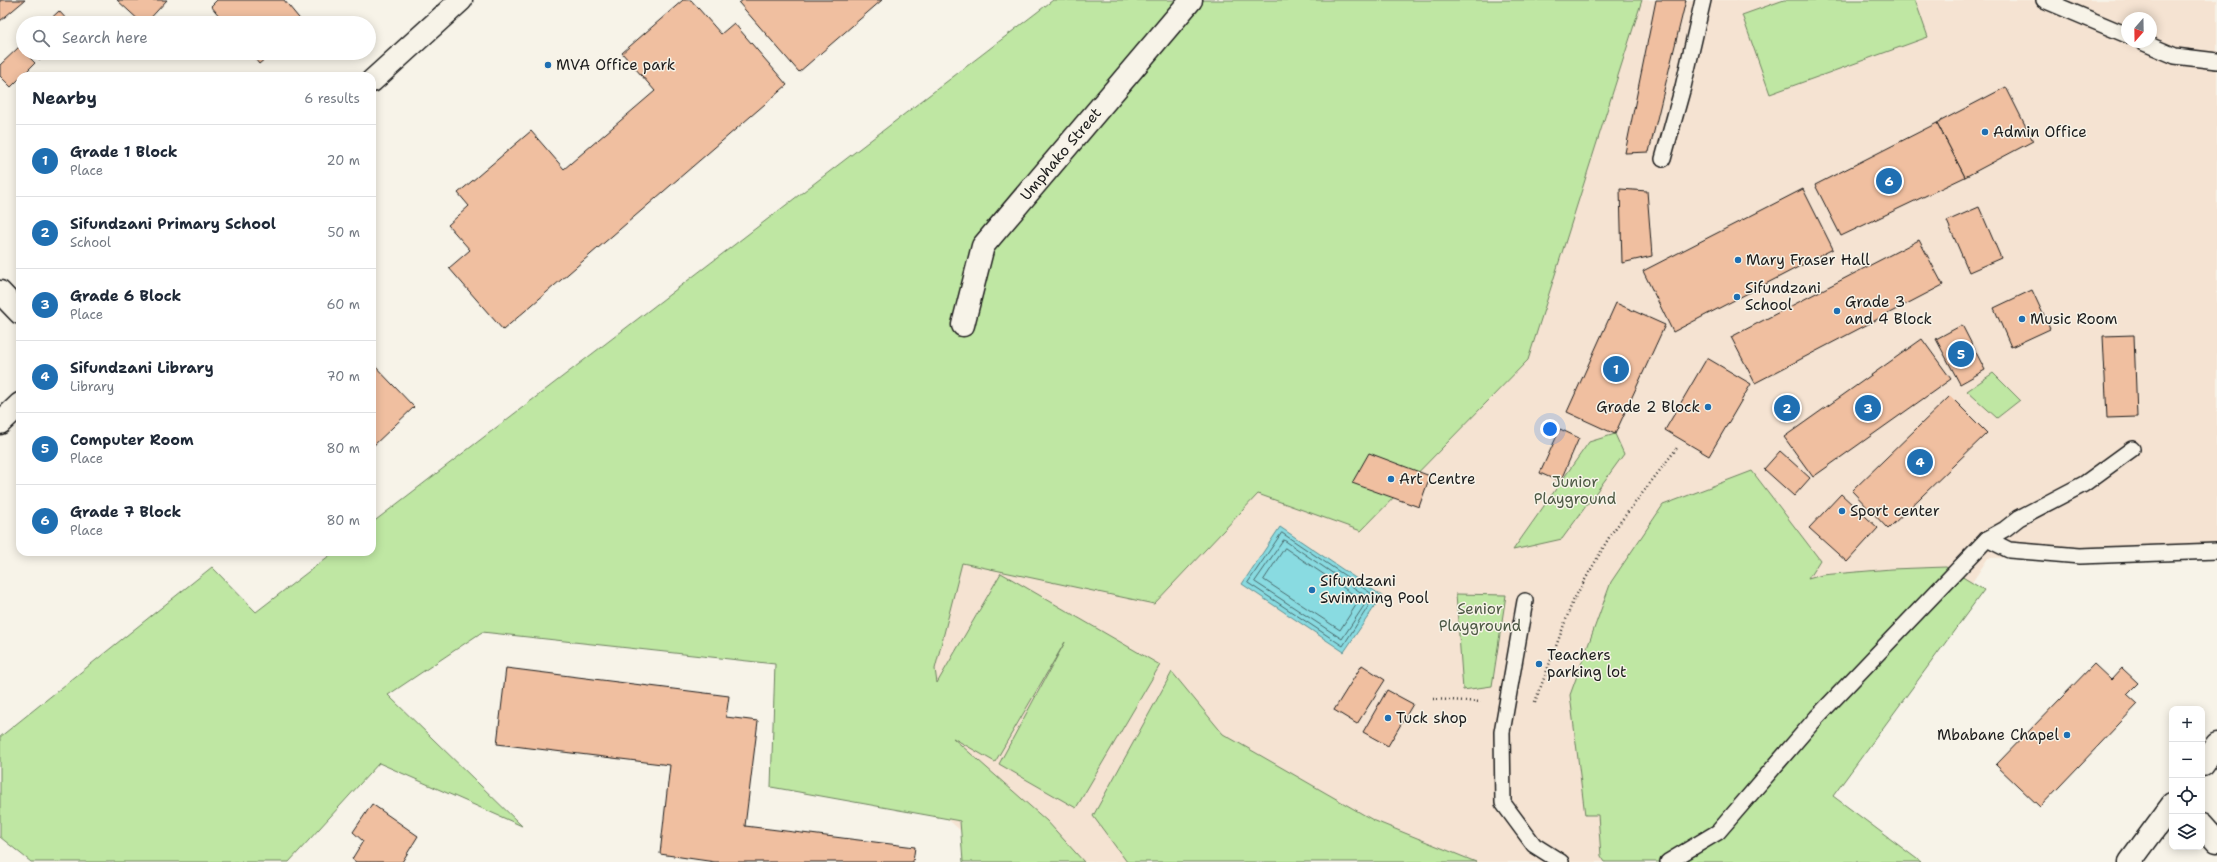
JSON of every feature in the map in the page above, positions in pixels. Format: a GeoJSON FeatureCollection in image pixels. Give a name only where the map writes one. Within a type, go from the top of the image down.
{"type":"FeatureCollection","features":[{"type":"Feature","properties":{"kind":"street"},"geometry":{"type":"LineString","coordinates":[[376,77],[461,0]]}},
{"type":"Feature","properties":{"kind":"street","name":"Umphako Street"},"geometry":{"type":"LineString","coordinates":[[963,326],[983,246],[1191,0]]}},
{"type":"Feature","properties":{"kind":"street"},"geometry":{"type":"LineString","coordinates":[[0,292],[16,309]]}},
{"type":"Feature","properties":{"kind":"street"},"geometry":{"type":"LineString","coordinates":[[0,423],[16,408]]}},
{"type":"Feature","properties":{"kind":"street"},"geometry":{"type":"LineString","coordinates":[[2205,761],[2217,744]]}},
{"type":"Feature","properties":{"kind":"street"},"geometry":{"type":"LineString","coordinates":[[2130,862],[2169,809]]}},
{"type":"Feature","properties":{"kind":"street"},"geometry":{"type":"LineString","coordinates":[[2205,827],[2217,841]]}},
{"type":"Feature","properties":{"kind":"lane"},"geometry":{"type":"LineString","coordinates":[[1663,159],[1683,87],[1703,0]]}},
{"type":"Feature","properties":{"kind":"lane"},"geometry":{"type":"LineString","coordinates":[[2044,0],[2121,32]]}},
{"type":"Feature","properties":{"kind":"lane"},"geometry":{"type":"LineString","coordinates":[[2156,48],[2175,56],[2217,62]]}},
{"type":"Feature","properties":{"kind":"lane"},"geometry":{"type":"LineString","coordinates":[[1668,862],[1718,832],[1817,717],[1987,539],[2005,529],[2019,518],[2084,484],[2132,449]]}},
{"type":"Feature","properties":{"kind":"lane"},"geometry":{"type":"LineString","coordinates":[[1987,539],[2009,550],[2080,556],[2217,551]]}},
{"type":"Feature","properties":{"kind":"lane"},"geometry":{"type":"LineString","coordinates":[[1525,601],[1502,732],[1503,803],[1534,845],[1561,862]]}},
{"type":"Feature","properties":{"kind":"path"},"geometry":{"type":"LineString","coordinates":[[1433,699],[1482,703],[1528,716],[1540,692],[1573,601],[1611,534],[1677,448]]}},
{"type":"Feature","properties":{"kind":"shaded area","name":"Sifundzani School"},"geometry":{"type":"Polygon","coordinates":[[[1584,0],[2217,0],[2217,551],[1988,558],[1833,796],[1921,862],[996,862],[835,719],[962,563],[1584,0]]]}},
{"type":"Feature","properties":{"kind":"green space"},"geometry":{"type":"Polygon","coordinates":[[[1053,0],[1642,0],[1528,360],[1361,531],[1258,494],[1154,604],[962,563],[935,669],[937,683],[1001,573],[1160,665],[1076,808],[999,764],[1065,642],[995,762],[953,738],[1047,821],[1084,862],[963,862],[960,821],[771,787],[775,664],[482,632],[388,695],[522,826],[379,763],[289,862],[31,862],[0,837],[0,737],[212,567],[256,612],[329,556],[376,556],[376,520],[1053,0]]]}},
{"type":"Feature","properties":{"kind":"green space"},"geometry":{"type":"Polygon","coordinates":[[[1784,0],[1915,0],[1928,37],[1770,94],[1742,15],[1784,0]]]}},
{"type":"Feature","properties":{"kind":"green space"},"geometry":{"type":"Polygon","coordinates":[[[1993,373],[2020,400],[1997,418],[1967,391],[1993,373]]]}},
{"type":"Feature","properties":{"kind":"green space","name":"Junior Playground"},"geometry":{"type":"Polygon","coordinates":[[[1615,434],[1624,454],[1562,539],[1513,550],[1589,442],[1615,434]]]}},
{"type":"Feature","properties":{"kind":"green space"},"geometry":{"type":"Polygon","coordinates":[[[1752,471],[1820,560],[1808,579],[1822,575],[1891,569],[1946,567],[1984,590],[1833,796],[1921,862],[1605,862],[1601,856],[1598,815],[1585,815],[1570,695],[1611,582],[1663,505],[1752,471]]]}},
{"type":"Feature","properties":{"kind":"green space","name":"Senior Playground"},"geometry":{"type":"Polygon","coordinates":[[[1456,594],[1506,595],[1492,686],[1463,690],[1456,594]]]}},
{"type":"Feature","properties":{"kind":"green space"},"geometry":{"type":"Polygon","coordinates":[[[1172,672],[1223,734],[1373,820],[1476,862],[1127,862],[1093,816],[1172,672]]]}},
{"type":"Feature","properties":{"kind":"water","name":"Sifundzani Swimming Pool"},"geometry":{"type":"Polygon","coordinates":[[[1280,527],[1382,596],[1344,652],[1242,584],[1280,527]]]}},
{"type":"Feature","properties":{"kind":"building"},"geometry":{"type":"Polygon","coordinates":[[[0,0],[25,0],[0,21],[0,0]]]}},
{"type":"Feature","properties":{"kind":"building"},"geometry":{"type":"Polygon","coordinates":[[[117,0],[167,0],[152,16],[134,16],[117,0]]]}},
{"type":"Feature","properties":{"kind":"building"},"geometry":{"type":"Polygon","coordinates":[[[217,0],[284,0],[297,16],[219,16],[211,6],[217,0]]]}},
{"type":"Feature","properties":{"kind":"building"},"geometry":{"type":"Polygon","coordinates":[[[683,0],[691,0],[721,34],[734,23],[787,85],[503,330],[449,268],[470,250],[448,225],[469,206],[458,193],[531,131],[564,169],[655,91],[622,53],[683,0]]]}},
{"type":"Feature","properties":{"kind":"building"},"geometry":{"type":"Polygon","coordinates":[[[743,0],[882,0],[799,72],[739,3],[743,0]]]}},
{"type":"Feature","properties":{"kind":"building"},"geometry":{"type":"Polygon","coordinates":[[[1656,0],[1686,0],[1649,152],[1625,153],[1656,0]]]}},
{"type":"Feature","properties":{"kind":"building"},"geometry":{"type":"Polygon","coordinates":[[[59,11],[64,16],[54,16],[59,11]]]}},
{"type":"Feature","properties":{"kind":"building"},"geometry":{"type":"Polygon","coordinates":[[[16,50],[16,60],[32,60],[35,63],[26,72],[16,72],[16,82],[11,87],[0,76],[0,65],[16,50]]]}},
{"type":"Feature","properties":{"kind":"building"},"geometry":{"type":"Polygon","coordinates":[[[256,60],[264,60],[259,64],[256,60]]]}},
{"type":"Feature","properties":{"kind":"building","name":"Admin Office"},"geometry":{"type":"Polygon","coordinates":[[[2006,87],[2033,141],[1965,177],[1937,123],[2006,87]]]}},
{"type":"Feature","properties":{"kind":"building"},"geometry":{"type":"Polygon","coordinates":[[[1937,123],[1965,177],[1841,236],[1815,185],[1937,123]]]}},
{"type":"Feature","properties":{"kind":"building"},"geometry":{"type":"Polygon","coordinates":[[[1620,189],[1647,191],[1652,256],[1622,263],[1620,189]]]}},
{"type":"Feature","properties":{"kind":"building","name":"Mary Fraser Hall"},"geometry":{"type":"Polygon","coordinates":[[[1803,189],[1833,249],[1673,332],[1643,271],[1803,189]]]}},
{"type":"Feature","properties":{"kind":"building"},"geometry":{"type":"Polygon","coordinates":[[[1979,207],[2001,258],[1969,272],[1947,221],[1979,207]]]}},
{"type":"Feature","properties":{"kind":"building","name":"Grade 3 and 4 Block"},"geometry":{"type":"Polygon","coordinates":[[[1919,240],[1943,285],[1755,383],[1731,337],[1919,240]]]}},
{"type":"Feature","properties":{"kind":"building","name":"Music Room"},"geometry":{"type":"Polygon","coordinates":[[[2032,290],[2050,329],[2011,347],[1994,308],[2032,290]]]}},
{"type":"Feature","properties":{"kind":"building"},"geometry":{"type":"Polygon","coordinates":[[[1616,303],[1665,325],[1615,434],[1567,412],[1616,303]]]}},
{"type":"Feature","properties":{"kind":"building"},"geometry":{"type":"Polygon","coordinates":[[[1962,325],[1985,370],[1960,384],[1936,339],[1962,325]]]}},
{"type":"Feature","properties":{"kind":"building"},"geometry":{"type":"Polygon","coordinates":[[[2134,335],[2137,417],[2107,418],[2103,336],[2134,335]]]}},
{"type":"Feature","properties":{"kind":"building"},"geometry":{"type":"Polygon","coordinates":[[[1922,339],[1951,379],[1813,477],[1784,437],[1922,339]]]}},
{"type":"Feature","properties":{"kind":"building","name":"Grade 2 Block"},"geometry":{"type":"Polygon","coordinates":[[[1707,358],[1751,384],[1709,456],[1665,430],[1707,358]]]}},
{"type":"Feature","properties":{"kind":"building"},"geometry":{"type":"Polygon","coordinates":[[[376,367],[414,407],[376,443],[376,367]]]}},
{"type":"Feature","properties":{"kind":"building"},"geometry":{"type":"Polygon","coordinates":[[[1950,396],[1987,433],[1888,529],[1852,491],[1950,396]]]}},
{"type":"Feature","properties":{"kind":"building"},"geometry":{"type":"Polygon","coordinates":[[[1560,429],[1579,438],[1560,482],[1540,473],[1560,429]]]}},
{"type":"Feature","properties":{"kind":"building"},"geometry":{"type":"Polygon","coordinates":[[[1780,451],[1810,478],[1794,496],[1764,469],[1780,451]]]}},
{"type":"Feature","properties":{"kind":"building","name":"Art Centre"},"geometry":{"type":"Polygon","coordinates":[[[1369,453],[1430,476],[1419,507],[1352,483],[1369,453]]]}},
{"type":"Feature","properties":{"kind":"building","name":"Sport center"},"geometry":{"type":"Polygon","coordinates":[[[1841,494],[1878,528],[1847,562],[1809,528],[1841,494]]]}},
{"type":"Feature","properties":{"kind":"building","name":"Mbabane Chapel"},"geometry":{"type":"Polygon","coordinates":[[[2094,664],[2111,680],[2122,668],[2138,683],[2127,694],[2138,704],[2040,807],[1996,765],[2094,664]]]}},
{"type":"Feature","properties":{"kind":"building"},"geometry":{"type":"Polygon","coordinates":[[[1362,665],[1385,680],[1357,724],[1334,710],[1362,665]]]}},
{"type":"Feature","properties":{"kind":"building"},"geometry":{"type":"Polygon","coordinates":[[[506,668],[729,696],[726,717],[758,721],[745,826],[915,847],[913,862],[715,862],[660,854],[670,765],[497,744],[506,668]]]}},
{"type":"Feature","properties":{"kind":"building","name":"Tuck shop"},"geometry":{"type":"Polygon","coordinates":[[[1387,690],[1413,704],[1388,746],[1363,732],[1387,690]]]}},
{"type":"Feature","properties":{"kind":"building"},"geometry":{"type":"Polygon","coordinates":[[[372,804],[418,836],[402,862],[356,862],[352,859],[363,841],[353,832],[372,804]]]}},
{"type":"Feature","properties":{"kind":"place","name":"MVA Office park"},"geometry":{"type":"Point","coordinates":[548,65]}},
{"type":"Feature","properties":{"kind":"place","name":"Admin Office"},"geometry":{"type":"Point","coordinates":[1985,132]}},
{"type":"Feature","properties":{"kind":"place","name":"Grade 7 Block"},"geometry":{"type":"Point","coordinates":[1889,181]}},
{"type":"Feature","properties":{"kind":"place","name":"Mary Fraser Hall"},"geometry":{"type":"Point","coordinates":[1738,260]}},
{"type":"Feature","properties":{"kind":"place","name":"Sifundzani School"},"geometry":{"type":"Point","coordinates":[1737,297]}},
{"type":"Feature","properties":{"kind":"place","name":"Grade 3 and 4 Block"},"geometry":{"type":"Point","coordinates":[1837,311]}},
{"type":"Feature","properties":{"kind":"place","name":"Music Room"},"geometry":{"type":"Point","coordinates":[2022,319]}},
{"type":"Feature","properties":{"kind":"place","name":"Computer Room"},"geometry":{"type":"Point","coordinates":[1961,354]}},
{"type":"Feature","properties":{"kind":"place","name":"Grade 1 Block"},"geometry":{"type":"Point","coordinates":[1616,369]}},
{"type":"Feature","properties":{"kind":"place","name":"Grade 2 Block"},"geometry":{"type":"Point","coordinates":[1708,407]}},
{"type":"Feature","properties":{"kind":"place","name":"Sifundzani Primary School"},"geometry":{"type":"Point","coordinates":[1787,408]}},
{"type":"Feature","properties":{"kind":"place","name":"Grade 6 Block"},"geometry":{"type":"Point","coordinates":[1868,408]}},
{"type":"Feature","properties":{"kind":"place","name":"Sifundzani Library"},"geometry":{"type":"Point","coordinates":[1920,462]}},
{"type":"Feature","properties":{"kind":"place","name":"Art Centre"},"geometry":{"type":"Point","coordinates":[1391,479]}},
{"type":"Feature","properties":{"kind":"place","name":"Sport center"},"geometry":{"type":"Point","coordinates":[1842,511]}},
{"type":"Feature","properties":{"kind":"place","name":"Sifundzani Swimming Pool"},"geometry":{"type":"Point","coordinates":[1312,590]}},
{"type":"Feature","properties":{"kind":"place","name":"Teachers parking lot"},"geometry":{"type":"Point","coordinates":[1539,664]}},
{"type":"Feature","properties":{"kind":"place","name":"Tuck shop"},"geometry":{"type":"Point","coordinates":[1388,718]}},
{"type":"Feature","properties":{"kind":"place","name":"Mbabane Chapel"},"geometry":{"type":"Point","coordinates":[2067,735]}}]}
